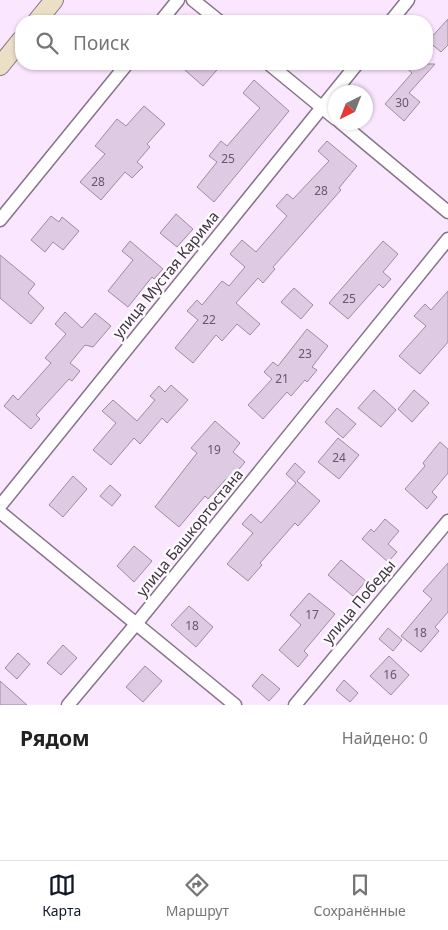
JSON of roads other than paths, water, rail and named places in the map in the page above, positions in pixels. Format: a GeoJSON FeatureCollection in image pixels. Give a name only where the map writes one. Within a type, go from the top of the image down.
{"type":"FeatureCollection","features":[{"type":"Feature","properties":{"kind":"main road"},"geometry":{"type":"LineString","coordinates":[[42,15],[54,0]]}},
{"type":"Feature","properties":{"kind":"main road"},"geometry":{"type":"LineString","coordinates":[[0,66],[15,47]]}},
{"type":"Feature","properties":{"kind":"street"},"geometry":{"type":"LineString","coordinates":[[166,15],[178,0]]}},
{"type":"Feature","properties":{"kind":"street"},"geometry":{"type":"LineString","coordinates":[[193,0],[212,15]]}},
{"type":"Feature","properties":{"kind":"street"},"geometry":{"type":"LineString","coordinates":[[396,15],[408,0]]}},
{"type":"Feature","properties":{"kind":"street"},"geometry":{"type":"LineString","coordinates":[[0,220],[122,70]]}},
{"type":"Feature","properties":{"kind":"street"},"geometry":{"type":"LineString","coordinates":[[276,70],[328,113]]}},
{"type":"Feature","properties":{"kind":"street","name":"улица Мустая Карима"},"geometry":{"type":"LineString","coordinates":[[0,506],[352,70]]}},
{"type":"Feature","properties":{"kind":"street"},"geometry":{"type":"LineString","coordinates":[[350,130],[448,212]]}},
{"type":"Feature","properties":{"kind":"street","name":"улица Башкортостана"},"geometry":{"type":"LineString","coordinates":[[68,705],[136,624],[448,239]]}},
{"type":"Feature","properties":{"kind":"street"},"geometry":{"type":"LineString","coordinates":[[0,512],[235,705]]}},
{"type":"Feature","properties":{"kind":"street","name":"улица Победы"},"geometry":{"type":"LineString","coordinates":[[294,705],[448,521]]}}]}
